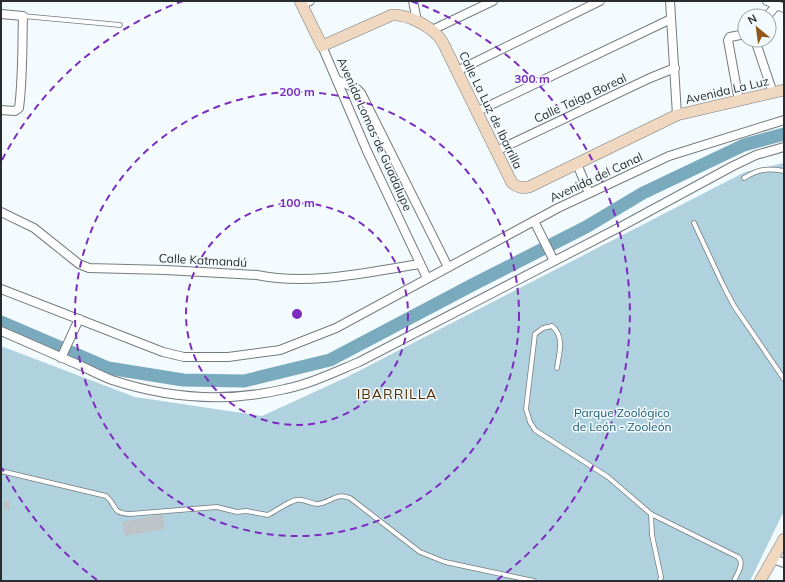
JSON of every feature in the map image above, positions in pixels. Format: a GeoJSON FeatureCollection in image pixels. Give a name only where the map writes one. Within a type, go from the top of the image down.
{"type":"FeatureCollection","features":[{"type":"Feature","properties":{"kind":"street"},"geometry":{"type":"LineString","coordinates":[[413,1],[417,21]]}},
{"type":"Feature","properties":{"kind":"street"},"geometry":{"type":"LineString","coordinates":[[322,46],[392,15],[400,14],[417,21],[432,30],[493,1]]}},
{"type":"Feature","properties":{"kind":"street"},"geometry":{"type":"LineString","coordinates":[[457,71],[600,1]]}},
{"type":"Feature","properties":{"kind":"street"},"geometry":{"type":"LineString","coordinates":[[670,1],[677,115]]}},
{"type":"Feature","properties":{"kind":"street"},"geometry":{"type":"LineString","coordinates":[[767,1],[784,8]]}},
{"type":"Feature","properties":{"kind":"street","name":"Avenida Lomas de Guadalupe"},"geometry":{"type":"LineString","coordinates":[[304,2],[367,151],[427,278]]}},
{"type":"Feature","properties":{"kind":"street"},"geometry":{"type":"LineString","coordinates":[[1,14],[23,16],[22,82],[19,108],[15,111],[1,110]]}},
{"type":"Feature","properties":{"kind":"street"},"geometry":{"type":"LineString","coordinates":[[476,112],[672,19]]}},
{"type":"Feature","properties":{"kind":"street","name":"Calle La Luz de Ibarrilla"},"geometry":{"type":"LineString","coordinates":[[432,30],[440,37],[476,112],[512,183],[516,187],[529,187],[677,115]]}},
{"type":"Feature","properties":{"kind":"street"},"geometry":{"type":"LineString","coordinates":[[737,36],[728,38],[739,101]]}},
{"type":"Feature","properties":{"kind":"street"},"geometry":{"type":"LineString","coordinates":[[758,48],[773,93]]}},
{"type":"Feature","properties":{"kind":"street","name":"Calle Taiga Boreal"},"geometry":{"type":"LineString","coordinates":[[496,151],[650,78],[675,68]]}},
{"type":"Feature","properties":{"kind":"street"},"geometry":{"type":"LineString","coordinates":[[337,80],[357,89],[361,93],[448,267]]}},
{"type":"Feature","properties":{"kind":"street","name":"Avenida La Luz"},"geometry":{"type":"LineString","coordinates":[[677,115],[784,90]]}},
{"type":"Feature","properties":{"kind":"street","name":"Avenida del Canal"},"geometry":{"type":"LineString","coordinates":[[1,289],[78,322],[163,352],[184,357],[228,357],[280,350],[336,328],[534,220],[669,156],[784,120]]}},
{"type":"Feature","properties":{"kind":"street"},"geometry":{"type":"LineString","coordinates":[[1,331],[63,354],[111,379],[154,392],[192,397],[219,398],[274,392],[325,376],[359,362],[552,258],[733,166],[756,155],[784,147]]}},
{"type":"Feature","properties":{"kind":"street"},"geometry":{"type":"LineString","coordinates":[[577,164],[589,193]]}},
{"type":"Feature","properties":{"kind":"street","name":"Calle Katmandú"},"geometry":{"type":"LineString","coordinates":[[1,212],[34,228],[79,264],[89,268],[174,270],[301,280],[420,264]]}},
{"type":"Feature","properties":{"kind":"street"},"geometry":{"type":"LineString","coordinates":[[534,220],[552,258]]}},
{"type":"Feature","properties":{"kind":"street"},"geometry":{"type":"LineString","coordinates":[[63,354],[78,322]]}},
{"type":"Feature","properties":{"kind":"street"},"geometry":{"type":"LineString","coordinates":[[760,581],[784,539]]}},
{"type":"Feature","properties":{"kind":"street"},"geometry":{"type":"LineString","coordinates":[[773,559],[784,563]]}},
{"type":"Feature","properties":{"kind":"lane"},"geometry":{"type":"LineString","coordinates":[[23,16],[120,25]]}},
{"type":"Feature","properties":{"kind":"lane"},"geometry":{"type":"LineString","coordinates":[[744,178],[760,170],[769,169],[784,171]]}},
{"type":"Feature","properties":{"kind":"lane"},"geometry":{"type":"LineString","coordinates":[[694,223],[734,306],[784,379]]}},
{"type":"Feature","properties":{"kind":"lane"},"geometry":{"type":"LineString","coordinates":[[557,368],[560,338],[558,330],[552,326],[542,328],[535,334],[526,409],[530,422],[535,430],[608,477],[651,514],[738,557],[741,564],[734,580]]}},
{"type":"Feature","properties":{"kind":"lane"},"geometry":{"type":"LineString","coordinates":[[1,471],[106,496],[120,514],[217,507],[237,512],[246,511],[268,515],[295,500],[303,499],[319,504],[336,496],[343,495],[350,498],[420,552],[445,562],[534,581]]}},
{"type":"Feature","properties":{"kind":"lane"},"geometry":{"type":"LineString","coordinates":[[651,514],[652,535],[661,576],[660,581]]}},
{"type":"Feature","properties":{"kind":"green space","name":"Parque Zoológico de León - Zooleón"},"geometry":{"type":"Polygon","coordinates":[[[784,163],[784,511],[750,581],[1,581],[1,346],[135,397],[262,416],[347,377],[745,172],[784,163]]]}},
{"type":"Feature","properties":{"kind":"building"},"geometry":{"type":"Polygon","coordinates":[[[4,501],[10,501],[10,510],[4,510],[4,501]]]}},
{"type":"Feature","properties":{"kind":"building"},"geometry":{"type":"Polygon","coordinates":[[[163,514],[165,529],[125,536],[122,522],[163,514]]]}},
{"type":"Feature","properties":{"kind":"waterway"},"geometry":{"type":"LineString","coordinates":[[1,322],[108,368],[183,380],[244,381],[330,360],[586,227],[643,193],[744,145],[784,134]]}},
{"type":"Feature","properties":{"kind":"district","name":"IBARRILLA"},"geometry":{"type":"Point","coordinates":[397,394]}}]}
